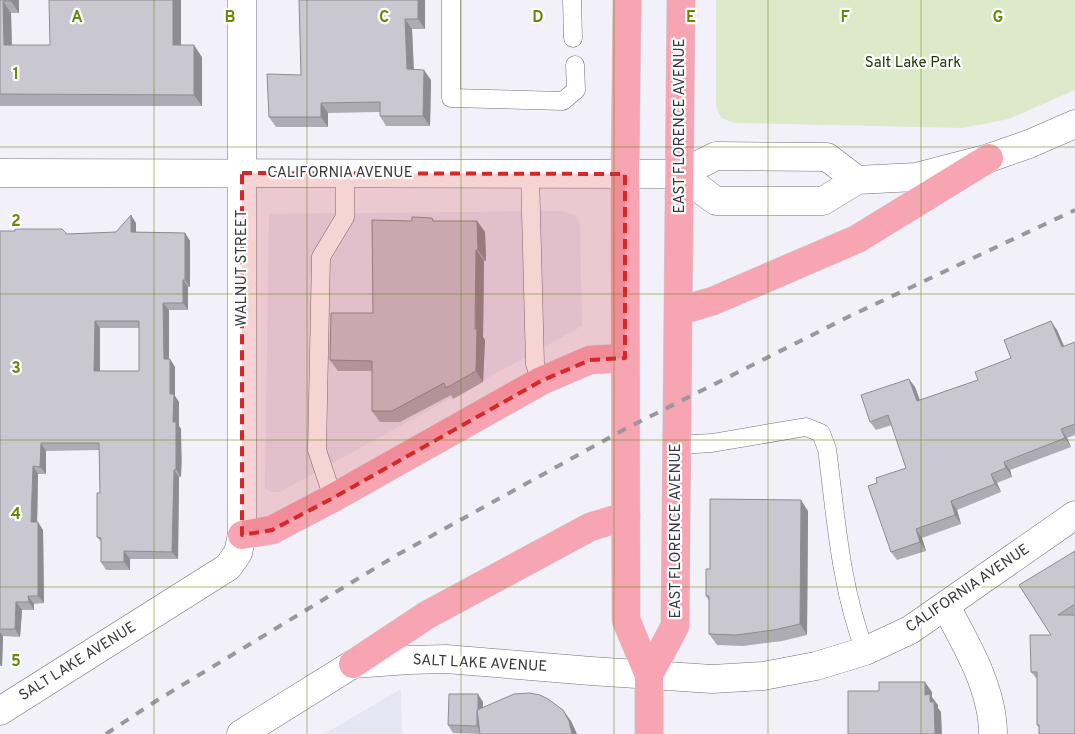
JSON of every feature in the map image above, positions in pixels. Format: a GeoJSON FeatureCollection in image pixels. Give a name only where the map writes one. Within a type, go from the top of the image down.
{"type":"FeatureCollection","features":[{"type":"Feature","properties":{"kind":"main road"},"geometry":{"type":"LineString","coordinates":[[628,0],[625,174],[626,620],[649,675],[649,734]]}},
{"type":"Feature","properties":{"kind":"main road","name":"EAST FLORENCE AVENUE"},"geometry":{"type":"LineString","coordinates":[[649,675],[675,626],[681,0]]}},
{"type":"Feature","properties":{"kind":"main road"},"geometry":{"type":"LineString","coordinates":[[679,311],[713,300],[857,239],[989,158]]}},
{"type":"Feature","properties":{"kind":"main road"},"geometry":{"type":"LineString","coordinates":[[242,535],[272,530],[334,498],[541,381],[590,360],[625,358]]}},
{"type":"Feature","properties":{"kind":"main road"},"geometry":{"type":"LineString","coordinates":[[353,664],[427,615],[470,591],[590,527],[626,516]]}},
{"type":"Feature","properties":{"kind":"street","name":"WALNUT STREET"},"geometry":{"type":"LineString","coordinates":[[242,0],[242,535]]}},
{"type":"Feature","properties":{"kind":"street"},"geometry":{"type":"LineString","coordinates":[[857,180],[827,157],[716,156],[680,174],[716,201],[822,201],[857,180],[916,177],[989,158],[1029,144],[1075,124]]}},
{"type":"Feature","properties":{"kind":"street","name":"CALIFORNIA AVENUE"},"geometry":{"type":"LineString","coordinates":[[0,173],[680,174]]}},
{"type":"Feature","properties":{"kind":"street","name":"CALIFORNIA AVENUE"},"geometry":{"type":"LineString","coordinates":[[649,675],[712,679],[763,676],[816,666],[866,651],[910,630],[946,607],[1075,516]]}},
{"type":"Feature","properties":{"kind":"street","name":"SALT LAKE AVENUE"},"geometry":{"type":"LineString","coordinates":[[0,712],[228,567],[238,553],[242,535]]}},
{"type":"Feature","properties":{"kind":"street"},"geometry":{"type":"LineString","coordinates":[[946,607],[986,689],[993,719],[993,734]]}},
{"type":"Feature","properties":{"kind":"street","name":"SALT LAKE AVENUE"},"geometry":{"type":"LineString","coordinates":[[241,734],[353,664],[446,659],[649,675]]}},
{"type":"Feature","properties":{"kind":"lane"},"geometry":{"type":"LineString","coordinates":[[450,0],[452,98],[563,102],[576,90],[575,65]]}},
{"type":"Feature","properties":{"kind":"lane"},"geometry":{"type":"LineString","coordinates":[[572,0],[573,38]]}},
{"type":"Feature","properties":{"kind":"lane"},"geometry":{"type":"LineString","coordinates":[[334,498],[317,450],[320,257],[345,217],[345,173]]}},
{"type":"Feature","properties":{"kind":"lane"},"geometry":{"type":"LineString","coordinates":[[530,174],[535,364],[541,381]]}},
{"type":"Feature","properties":{"kind":"lane"},"geometry":{"type":"LineString","coordinates":[[677,445],[712,443],[806,427],[821,433],[827,449],[842,572],[855,624],[866,651]]}},
{"type":"Feature","properties":{"kind":"highlighted area"},"geometry":{"type":"Polygon","coordinates":[[[242,173],[625,174],[625,358],[590,360],[541,381],[333,498],[272,530],[242,535],[242,173]]]}},
{"type":"Feature","properties":{"kind":"shaded area"},"geometry":{"type":"Polygon","coordinates":[[[563,211],[576,216],[580,225],[582,326],[280,492],[270,492],[265,487],[269,214],[563,211]]]}},
{"type":"Feature","properties":{"kind":"shaded area"},"geometry":{"type":"Polygon","coordinates":[[[401,689],[402,734],[324,734],[401,689]]]}},
{"type":"Feature","properties":{"kind":"green space","name":"Salt Lake Park"},"geometry":{"type":"Polygon","coordinates":[[[716,0],[1075,0],[1075,90],[1009,119],[963,128],[735,123],[721,118],[716,106],[716,0]]]}},
{"type":"Feature","properties":{"kind":"building"},"geometry":{"type":"Polygon","coordinates":[[[0,0],[11,0],[3,1],[4,45],[50,45],[49,0],[173,0],[173,45],[194,45],[194,95],[0,94],[0,0]]]}},
{"type":"Feature","properties":{"kind":"building"},"geometry":{"type":"Polygon","coordinates":[[[299,0],[418,0],[418,19],[405,19],[407,69],[424,70],[423,116],[380,116],[380,102],[321,103],[321,117],[269,117],[267,74],[301,75],[299,0]]]}},
{"type":"Feature","properties":{"kind":"building"},"geometry":{"type":"Polygon","coordinates":[[[131,215],[131,232],[185,233],[183,303],[163,303],[164,359],[170,359],[170,394],[174,394],[173,422],[176,422],[172,552],[124,551],[124,562],[101,562],[101,538],[97,537],[97,493],[100,493],[99,443],[41,443],[40,467],[33,466],[31,522],[38,522],[38,596],[28,596],[29,602],[16,602],[15,629],[0,629],[0,231],[15,231],[15,229],[62,229],[67,234],[116,232],[131,215]],[[95,321],[94,371],[139,371],[139,321],[95,321]]]}},
{"type":"Feature","properties":{"kind":"building"},"geometry":{"type":"Polygon","coordinates":[[[412,217],[432,218],[433,221],[477,221],[476,371],[446,388],[444,383],[392,411],[372,411],[372,361],[330,360],[331,313],[373,313],[372,220],[412,221],[412,217]]]}},
{"type":"Feature","properties":{"kind":"building"},"geometry":{"type":"Polygon","coordinates":[[[1051,321],[1062,347],[1075,342],[1075,424],[1061,429],[1065,438],[1004,462],[1006,468],[991,474],[995,484],[951,501],[955,515],[916,529],[920,542],[891,552],[868,486],[877,483],[876,478],[906,468],[888,415],[870,422],[861,395],[909,379],[917,401],[978,380],[975,372],[1011,358],[1004,340],[1051,321]]]}},
{"type":"Feature","properties":{"kind":"building"},"geometry":{"type":"Polygon","coordinates":[[[710,499],[801,500],[800,624],[774,630],[736,635],[709,634],[709,596],[706,596],[706,569],[710,569],[710,499]]]}},
{"type":"Feature","properties":{"kind":"building"},"geometry":{"type":"Polygon","coordinates":[[[1075,551],[1075,604],[1058,615],[1075,615],[1075,734],[1039,734],[1039,725],[1037,725],[1037,672],[1031,672],[1030,635],[1051,635],[1019,585],[1075,551]]]}},
{"type":"Feature","properties":{"kind":"building"},"geometry":{"type":"Polygon","coordinates":[[[879,682],[925,682],[925,695],[930,694],[930,702],[934,702],[935,734],[848,734],[848,691],[879,691],[879,682]]]}},
{"type":"Feature","properties":{"kind":"building"},"geometry":{"type":"Polygon","coordinates":[[[530,693],[548,699],[563,710],[569,721],[572,734],[480,734],[477,710],[514,694],[530,693]]]}},
{"type":"Feature","properties":{"kind":"building"},"geometry":{"type":"Polygon","coordinates":[[[449,694],[478,694],[477,726],[448,725],[449,694]]]}},
{"type":"Feature","properties":{"kind":"railway"},"geometry":{"type":"LineString","coordinates":[[106,734],[156,701],[397,555],[625,429],[850,316],[1075,210]]}}]}
